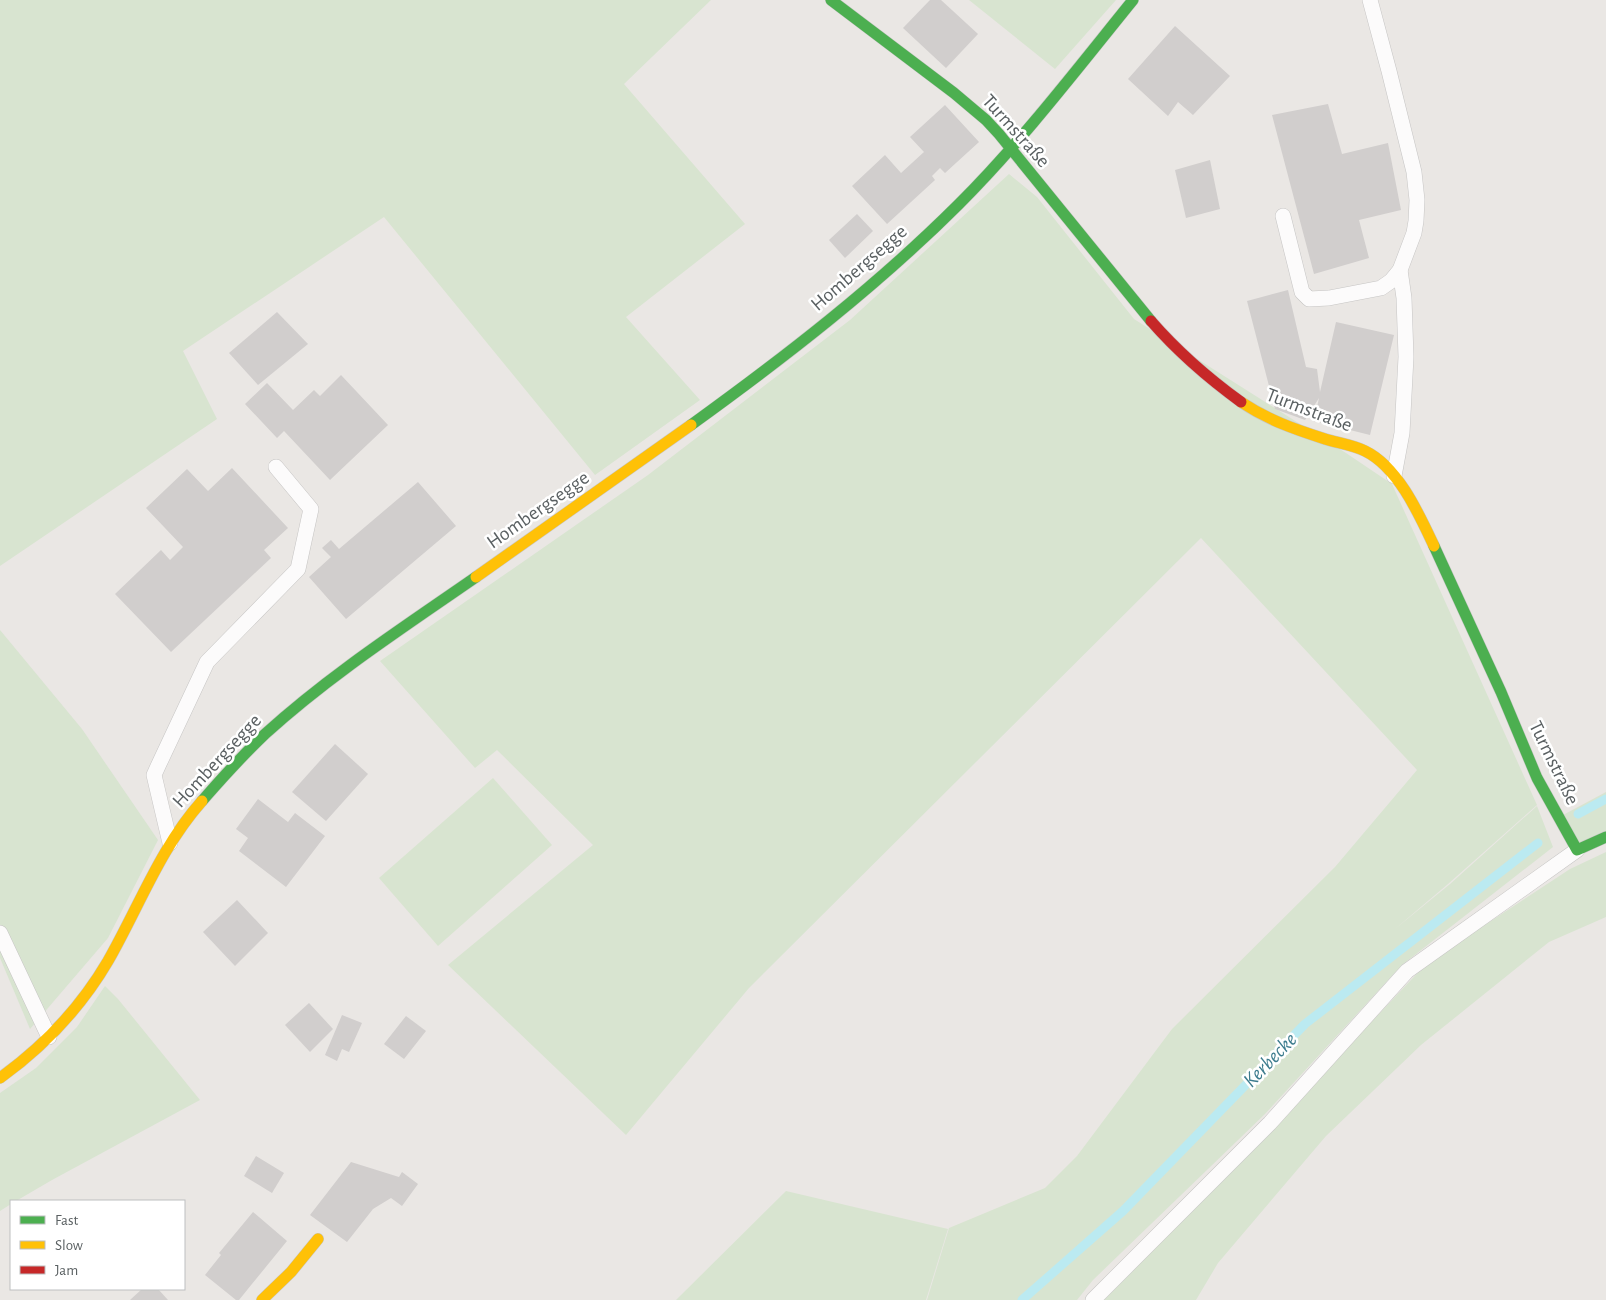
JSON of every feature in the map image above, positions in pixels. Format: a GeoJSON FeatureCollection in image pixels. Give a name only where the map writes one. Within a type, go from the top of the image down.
{"type":"FeatureCollection","features":[{"type":"Feature","properties":{"kind":"street","name":"Turmstraße"},"geometry":{"type":"LineString","coordinates":[[831,0],[954,93],[986,120],[1170,343],[1216,384],[1265,417],[1289,428],[1365,451],[1380,460],[1401,484],[1425,527],[1501,692],[1537,778],[1577,850]]}},
{"type":"Feature","properties":{"kind":"street","name":"Hombergsegge"},"geometry":{"type":"LineString","coordinates":[[0,1078],[16,1067],[49,1037],[78,1004],[104,967],[170,844],[196,806],[270,730],[328,683],[409,623],[645,458],[784,356],[902,259],[1010,149],[1133,0]]}},
{"type":"Feature","properties":{"kind":"street"},"geometry":{"type":"LineString","coordinates":[[1577,850],[1606,837]]}},
{"type":"Feature","properties":{"kind":"street"},"geometry":{"type":"LineString","coordinates":[[262,1300],[291,1272],[318,1239]]}},
{"type":"Feature","properties":{"kind":"lane"},"geometry":{"type":"LineString","coordinates":[[1283,216],[1302,292],[1308,299],[1329,298],[1381,288],[1391,281],[1400,270],[1414,233],[1416,188],[1409,147],[1370,0]]}},
{"type":"Feature","properties":{"kind":"lane"},"geometry":{"type":"LineString","coordinates":[[1394,476],[1402,433],[1406,357],[1404,298],[1400,270]]}},
{"type":"Feature","properties":{"kind":"lane"},"geometry":{"type":"LineString","coordinates":[[170,844],[154,775],[159,764],[207,662],[298,569],[312,509],[276,467]]}},
{"type":"Feature","properties":{"kind":"lane"},"geometry":{"type":"LineString","coordinates":[[1093,1300],[1270,1123],[1407,972],[1577,850]]}},
{"type":"Feature","properties":{"kind":"lane"},"geometry":{"type":"LineString","coordinates":[[0,934],[49,1037]]}},
{"type":"Feature","properties":{"kind":"green space"},"geometry":{"type":"Polygon","coordinates":[[[0,0],[711,0],[624,84],[745,224],[626,317],[700,400],[595,475],[384,217],[183,351],[217,419],[0,566],[0,0]]]}},
{"type":"Feature","properties":{"kind":"green space"},"geometry":{"type":"Polygon","coordinates":[[[969,0],[1116,0],[1055,69],[969,0]]]}},
{"type":"Feature","properties":{"kind":"green space"},"geometry":{"type":"Polygon","coordinates":[[[1009,174],[1037,197],[1134,319],[1392,484],[1537,805],[1395,929],[1450,884],[1537,806],[1553,847],[1402,965],[1265,1114],[1093,1280],[1077,1300],[927,1300],[949,1228],[1045,1188],[1077,1156],[1172,1029],[1335,867],[1417,770],[1201,538],[749,988],[626,1135],[448,965],[593,845],[497,750],[475,768],[380,661],[648,475],[850,320],[1009,174]]]}},
{"type":"Feature","properties":{"kind":"green space"},"geometry":{"type":"Polygon","coordinates":[[[0,630],[82,729],[158,840],[108,938],[30,1029],[0,958],[0,630]]]}},
{"type":"Feature","properties":{"kind":"green space"},"geometry":{"type":"Polygon","coordinates":[[[493,778],[552,845],[438,946],[379,878],[493,778]]]}},
{"type":"Feature","properties":{"kind":"green space"},"geometry":{"type":"Polygon","coordinates":[[[1606,792],[1606,834],[1579,846],[1563,815],[1606,792]]]}},
{"type":"Feature","properties":{"kind":"green space"},"geometry":{"type":"Polygon","coordinates":[[[1606,852],[1606,917],[1549,942],[1421,1045],[1326,1136],[1218,1263],[1196,1300],[1104,1300],[1261,1139],[1427,963],[1570,869],[1606,852]]]}},
{"type":"Feature","properties":{"kind":"green space"},"geometry":{"type":"Polygon","coordinates":[[[105,986],[118,999],[200,1100],[18,1200],[10,1200],[10,1205],[0,1211],[0,1093],[36,1068],[77,1027],[105,986]]]}},
{"type":"Feature","properties":{"kind":"green space"},"geometry":{"type":"Polygon","coordinates":[[[786,1191],[948,1229],[926,1300],[676,1300],[786,1191]]]}},
{"type":"Feature","properties":{"kind":"building"},"geometry":{"type":"Polygon","coordinates":[[[930,0],[941,0],[978,34],[946,68],[903,28],[930,0]]]}},
{"type":"Feature","properties":{"kind":"building"},"geometry":{"type":"Polygon","coordinates":[[[1175,26],[1230,76],[1193,115],[1178,102],[1168,116],[1128,79],[1175,26]]]}},
{"type":"Feature","properties":{"kind":"building"},"geometry":{"type":"Polygon","coordinates":[[[1328,104],[1342,154],[1388,143],[1401,210],[1359,220],[1369,258],[1314,274],[1272,115],[1328,104]]]}},
{"type":"Feature","properties":{"kind":"building"},"geometry":{"type":"Polygon","coordinates":[[[945,105],[979,142],[945,173],[940,168],[932,176],[935,180],[887,224],[852,186],[885,155],[901,173],[924,152],[910,137],[945,105]]]}},
{"type":"Feature","properties":{"kind":"building"},"geometry":{"type":"Polygon","coordinates":[[[1210,160],[1220,209],[1186,218],[1175,170],[1210,160]]]}},
{"type":"Feature","properties":{"kind":"building"},"geometry":{"type":"Polygon","coordinates":[[[857,214],[873,231],[845,258],[829,240],[857,214]]]}},
{"type":"Feature","properties":{"kind":"building"},"geometry":{"type":"Polygon","coordinates":[[[1288,290],[1306,367],[1317,369],[1320,392],[1336,322],[1394,335],[1370,435],[1314,421],[1319,398],[1305,420],[1275,409],[1247,301],[1288,290]]]}},
{"type":"Feature","properties":{"kind":"building"},"geometry":{"type":"Polygon","coordinates":[[[277,312],[308,344],[258,385],[229,353],[277,312]]]}},
{"type":"Feature","properties":{"kind":"building"},"geometry":{"type":"Polygon","coordinates":[[[341,375],[388,425],[330,480],[284,431],[277,438],[245,404],[267,383],[293,410],[314,390],[320,396],[341,375]]]}},
{"type":"Feature","properties":{"kind":"building"},"geometry":{"type":"Polygon","coordinates":[[[232,468],[288,528],[264,550],[271,558],[171,652],[115,594],[161,550],[170,560],[183,547],[146,508],[187,469],[208,491],[232,468]]]}},
{"type":"Feature","properties":{"kind":"building"},"geometry":{"type":"Polygon","coordinates":[[[418,482],[456,526],[346,619],[309,577],[331,557],[322,548],[331,540],[339,549],[418,482]]]}},
{"type":"Feature","properties":{"kind":"building"},"geometry":{"type":"Polygon","coordinates":[[[335,744],[368,774],[326,821],[292,792],[335,744]]]}},
{"type":"Feature","properties":{"kind":"building"},"geometry":{"type":"Polygon","coordinates":[[[258,799],[288,822],[295,813],[325,836],[286,887],[239,851],[248,838],[236,829],[258,799]]]}},
{"type":"Feature","properties":{"kind":"building"},"geometry":{"type":"Polygon","coordinates":[[[237,900],[268,933],[235,966],[203,932],[237,900]]]}},
{"type":"Feature","properties":{"kind":"building"},"geometry":{"type":"Polygon","coordinates":[[[309,1003],[333,1029],[310,1052],[285,1025],[309,1003]]]}},
{"type":"Feature","properties":{"kind":"building"},"geometry":{"type":"Polygon","coordinates":[[[342,1015],[362,1023],[349,1052],[342,1049],[337,1061],[325,1055],[342,1015]]]}},
{"type":"Feature","properties":{"kind":"building"},"geometry":{"type":"Polygon","coordinates":[[[406,1016],[426,1031],[404,1059],[384,1044],[406,1016]]]}},
{"type":"Feature","properties":{"kind":"building"},"geometry":{"type":"Polygon","coordinates":[[[256,1156],[284,1173],[272,1193],[244,1176],[256,1156]]]}},
{"type":"Feature","properties":{"kind":"building"},"geometry":{"type":"Polygon","coordinates":[[[351,1162],[399,1177],[402,1172],[418,1184],[402,1206],[391,1198],[373,1209],[347,1242],[310,1215],[351,1162]]]}},
{"type":"Feature","properties":{"kind":"building"},"geometry":{"type":"Polygon","coordinates":[[[253,1212],[287,1241],[239,1300],[236,1300],[205,1275],[221,1255],[219,1253],[253,1212]]]}},
{"type":"Feature","properties":{"kind":"building"},"geometry":{"type":"Polygon","coordinates":[[[141,1290],[159,1290],[168,1300],[130,1300],[141,1290]]]}},
{"type":"Feature","properties":{"kind":"waterway","name":"Kerbecke"},"geometry":{"type":"LineString","coordinates":[[1578,814],[1606,799]]}},
{"type":"Feature","properties":{"kind":"waterway","name":"Kerbecke"},"geometry":{"type":"LineString","coordinates":[[1022,1300],[1123,1211],[1305,1024],[1538,843]]}},
{"type":"Feature","properties":{"kind":"traffic: fast"},"geometry":{"type":"LineString","coordinates":[[831,0],[954,93],[986,120],[1151,321]]}},
{"type":"Feature","properties":{"kind":"traffic: fast"},"geometry":{"type":"LineString","coordinates":[[691,425],[830,320],[928,234],[1005,155],[1133,0]]}},
{"type":"Feature","properties":{"kind":"traffic: fast"},"geometry":{"type":"LineString","coordinates":[[1434,546],[1501,692],[1537,778],[1577,850],[1606,837]]}},
{"type":"Feature","properties":{"kind":"traffic: fast"},"geometry":{"type":"LineString","coordinates":[[202,801],[249,750],[290,712],[368,652],[476,577]]}},
{"type":"Feature","properties":{"kind":"traffic: slow"},"geometry":{"type":"LineString","coordinates":[[1241,402],[1261,414],[1303,432],[1360,449],[1377,458],[1388,468],[1406,492],[1434,546]]}},
{"type":"Feature","properties":{"kind":"traffic: slow"},"geometry":{"type":"LineString","coordinates":[[476,577],[691,425]]}},
{"type":"Feature","properties":{"kind":"traffic: slow"},"geometry":{"type":"LineString","coordinates":[[0,1078],[46,1039],[86,994],[108,961],[174,838],[202,801]]}},
{"type":"Feature","properties":{"kind":"traffic: slow"},"geometry":{"type":"LineString","coordinates":[[262,1300],[291,1272],[318,1239]]}},
{"type":"Feature","properties":{"kind":"traffic: jam"},"geometry":{"type":"LineString","coordinates":[[1151,321],[1194,364],[1241,402]]}}]}
